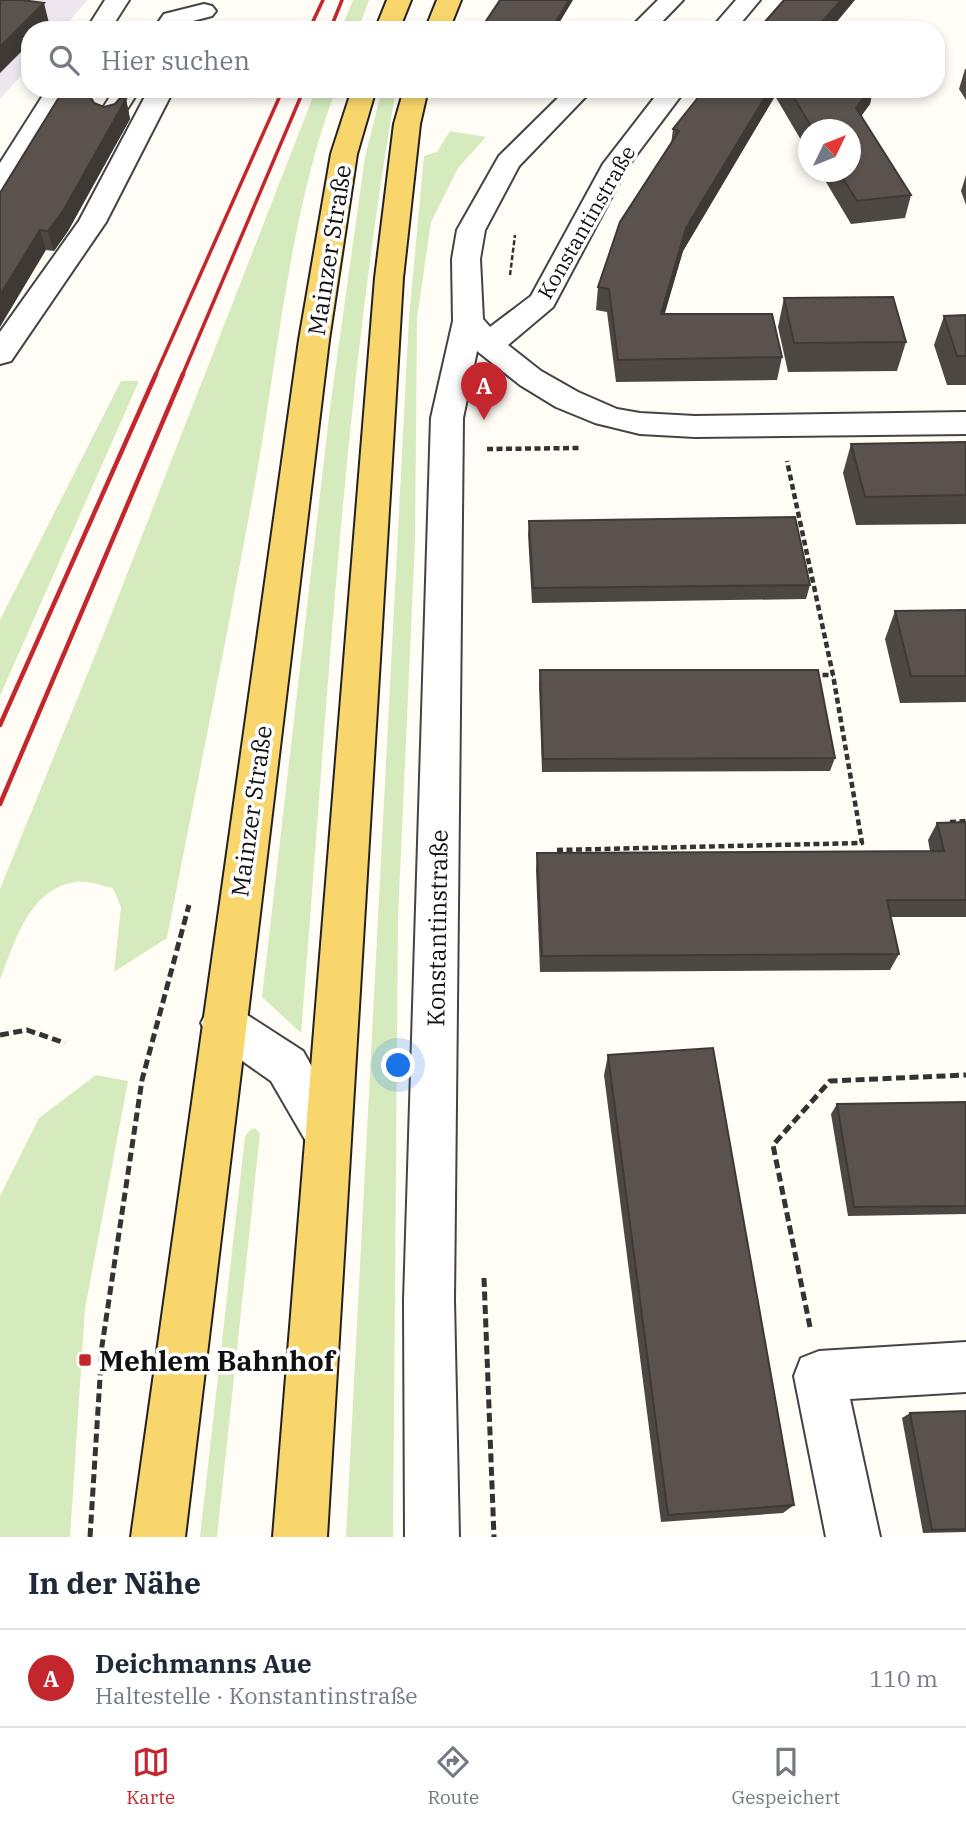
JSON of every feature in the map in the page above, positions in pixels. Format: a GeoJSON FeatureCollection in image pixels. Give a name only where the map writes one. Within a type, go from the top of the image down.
{"type":"FeatureCollection","features":[{"type":"Feature","properties":{"kind":"main road"},"geometry":{"type":"LineString","coordinates":[[391,21],[399,0]]}},
{"type":"Feature","properties":{"kind":"main road"},"geometry":{"type":"LineString","coordinates":[[441,21],[449,0]]}},
{"type":"Feature","properties":{"kind":"main road","name":"Mainzer Straße"},"geometry":{"type":"LineString","coordinates":[[158,1537],[314,340],[344,154],[360,98]]}},
{"type":"Feature","properties":{"kind":"main road"},"geometry":{"type":"LineString","coordinates":[[300,1537],[389,278],[407,124],[414,98]]}},
{"type":"Feature","properties":{"kind":"street"},"geometry":{"type":"LineString","coordinates":[[104,21],[117,0]]}},
{"type":"Feature","properties":{"kind":"street"},"geometry":{"type":"LineString","coordinates":[[649,21],[671,0]]}},
{"type":"Feature","properties":{"kind":"street"},"geometry":{"type":"LineString","coordinates":[[730,21],[748,0]]}},
{"type":"Feature","properties":{"kind":"street"},"geometry":{"type":"LineString","coordinates":[[171,21],[202,14]]}},
{"type":"Feature","properties":{"kind":"street"},"geometry":{"type":"LineString","coordinates":[[0,184],[54,98]]}},
{"type":"Feature","properties":{"kind":"street"},"geometry":{"type":"LineString","coordinates":[[110,117],[122,98]]}},
{"type":"Feature","properties":{"kind":"street"},"geometry":{"type":"LineString","coordinates":[[0,355],[92,222],[157,98]]}},
{"type":"Feature","properties":{"kind":"street","name":"Konstantinstraße"},"geometry":{"type":"LineString","coordinates":[[432,1537],[429,1300],[447,418],[477,333],[466,259],[471,230],[508,162],[572,98]]}},
{"type":"Feature","properties":{"kind":"street","name":"Konstantinstraße"},"geometry":{"type":"LineString","coordinates":[[477,333],[543,301],[615,164],[667,98]]}},
{"type":"Feature","properties":{"kind":"street"},"geometry":{"type":"LineString","coordinates":[[477,333],[511,366],[556,394],[608,417],[661,425],[966,423]]}},
{"type":"Feature","properties":{"kind":"street"},"geometry":{"type":"LineString","coordinates":[[223,1023],[287,1066],[327,1133]]}},
{"type":"Feature","properties":{"kind":"street"},"geometry":{"type":"LineString","coordinates":[[853,1537],[819,1376],[966,1367]]}},
{"type":"Feature","properties":{"kind":"path"},"geometry":{"type":"LineString","coordinates":[[557,850],[862,843],[833,675],[780,426]]}},
{"type":"Feature","properties":{"kind":"path"},"geometry":{"type":"LineString","coordinates":[[480,449],[593,448]]}},
{"type":"Feature","properties":{"kind":"path"},"geometry":{"type":"LineString","coordinates":[[806,675],[833,675]]}},
{"type":"Feature","properties":{"kind":"path"},"geometry":{"type":"LineString","coordinates":[[950,822],[966,821]]}},
{"type":"Feature","properties":{"kind":"path"},"geometry":{"type":"LineString","coordinates":[[0,1035],[27,1030],[65,1043]]}},
{"type":"Feature","properties":{"kind":"path"},"geometry":{"type":"LineString","coordinates":[[819,1376],[773,1145],[830,1081],[966,1075]]}},
{"type":"Feature","properties":{"kind":"shaded area"},"geometry":{"type":"Polygon","coordinates":[[[0,0],[88,0],[69,21],[21,21],[21,76],[0,99],[0,0]]]}},
{"type":"Feature","properties":{"kind":"green space"},"geometry":{"type":"Polygon","coordinates":[[[353,0],[369,0],[361,21],[345,21],[353,0]]]}},
{"type":"Feature","properties":{"kind":"green space"},"geometry":{"type":"Polygon","coordinates":[[[312,98],[333,98],[308,181],[297,230],[246,530],[167,938],[114,972],[121,907],[113,888],[89,882],[75,882],[46,895],[35,907],[18,934],[0,980],[0,889],[106,628],[312,98]]]}},
{"type":"Feature","properties":{"kind":"green space"},"geometry":{"type":"Polygon","coordinates":[[[380,98],[395,98],[377,206],[349,442],[301,1033],[262,997],[330,408],[365,157],[380,98]]]}},
{"type":"Feature","properties":{"kind":"green space"},"geometry":{"type":"Polygon","coordinates":[[[450,131],[486,137],[458,168],[431,222],[417,318],[415,541],[398,918],[393,1537],[346,1537],[409,318],[424,156],[437,152],[450,131]]]}},
{"type":"Feature","properties":{"kind":"green space"},"geometry":{"type":"Polygon","coordinates":[[[121,381],[139,381],[0,696],[0,620],[121,381]]]}},
{"type":"Feature","properties":{"kind":"green space"},"geometry":{"type":"Polygon","coordinates":[[[96,1075],[128,1081],[85,1309],[70,1537],[0,1537],[0,1196],[39,1118],[96,1075]]]}},
{"type":"Feature","properties":{"kind":"green space"},"geometry":{"type":"Polygon","coordinates":[[[255,1128],[260,1133],[217,1537],[200,1537],[245,1136],[255,1128]]]}},
{"type":"Feature","properties":{"kind":"building"},"geometry":{"type":"Polygon","coordinates":[[[0,0],[44,3],[26,21],[21,21],[21,26],[0,47],[0,0]]]}},
{"type":"Feature","properties":{"kind":"building"},"geometry":{"type":"Polygon","coordinates":[[[500,0],[569,0],[556,21],[486,21],[500,0]]]}},
{"type":"Feature","properties":{"kind":"building"},"geometry":{"type":"Polygon","coordinates":[[[784,0],[841,0],[823,21],[766,21],[784,0]]]}},
{"type":"Feature","properties":{"kind":"building"},"geometry":{"type":"Polygon","coordinates":[[[59,98],[91,98],[94,103],[104,107],[115,104],[120,98],[126,99],[63,211],[48,231],[40,230],[0,295],[0,193],[59,98]]]}},
{"type":"Feature","properties":{"kind":"building"},"geometry":{"type":"Polygon","coordinates":[[[698,98],[765,98],[686,228],[661,314],[772,314],[782,357],[618,360],[609,289],[598,287],[620,222],[679,131],[673,129],[698,98]]]}},
{"type":"Feature","properties":{"kind":"building"},"geometry":{"type":"Polygon","coordinates":[[[794,98],[863,98],[856,108],[911,195],[857,201],[845,182],[861,182],[861,119],[807,119],[794,98]]]}},
{"type":"Feature","properties":{"kind":"building"},"geometry":{"type":"Polygon","coordinates":[[[893,297],[906,342],[794,343],[784,298],[893,297]]]}},
{"type":"Feature","properties":{"kind":"building"},"geometry":{"type":"Polygon","coordinates":[[[966,315],[966,356],[957,356],[944,316],[966,315]]]}},
{"type":"Feature","properties":{"kind":"building"},"geometry":{"type":"Polygon","coordinates":[[[966,442],[966,495],[865,497],[851,444],[966,442]]]}},
{"type":"Feature","properties":{"kind":"building"},"geometry":{"type":"Polygon","coordinates":[[[795,517],[810,585],[533,588],[529,521],[795,517]]]}},
{"type":"Feature","properties":{"kind":"building"},"geometry":{"type":"Polygon","coordinates":[[[966,610],[966,676],[911,676],[895,611],[966,610]]]}},
{"type":"Feature","properties":{"kind":"building"},"geometry":{"type":"Polygon","coordinates":[[[540,670],[818,670],[835,758],[543,759],[540,670]]]}},
{"type":"Feature","properties":{"kind":"building"},"geometry":{"type":"Polygon","coordinates":[[[966,822],[966,900],[887,900],[899,954],[542,956],[537,853],[944,851],[937,823],[966,822]]]}},
{"type":"Feature","properties":{"kind":"building"},"geometry":{"type":"Polygon","coordinates":[[[713,1048],[794,1505],[668,1515],[608,1055],[713,1048]]]}},
{"type":"Feature","properties":{"kind":"building"},"geometry":{"type":"Polygon","coordinates":[[[966,1102],[966,1206],[854,1207],[837,1104],[966,1102]]]}},
{"type":"Feature","properties":{"kind":"building"},"geometry":{"type":"Polygon","coordinates":[[[966,1411],[966,1529],[932,1530],[910,1413],[966,1411]]]}},
{"type":"Feature","properties":{"kind":"railway"},"geometry":{"type":"LineString","coordinates":[[313,21],[323,0]]}},
{"type":"Feature","properties":{"kind":"railway"},"geometry":{"type":"LineString","coordinates":[[334,21],[342,0]]}},
{"type":"Feature","properties":{"kind":"railway"},"geometry":{"type":"LineString","coordinates":[[155,376],[279,98]]}},
{"type":"Feature","properties":{"kind":"railway"},"geometry":{"type":"LineString","coordinates":[[182,376],[300,98]]}},
{"type":"Feature","properties":{"kind":"railway"},"geometry":{"type":"LineString","coordinates":[[0,725],[156,374]]}},
{"type":"Feature","properties":{"kind":"railway"},"geometry":{"type":"LineString","coordinates":[[0,804],[183,374]]}},
{"type":"Feature","properties":{"kind":"place","name":"Deichmanns Aue"},"geometry":{"type":"Point","coordinates":[484,420]}},
{"type":"Feature","properties":{"kind":"place","name":"Mehlem Bahnhof"},"geometry":{"type":"Point","coordinates":[85,1360]}}]}
